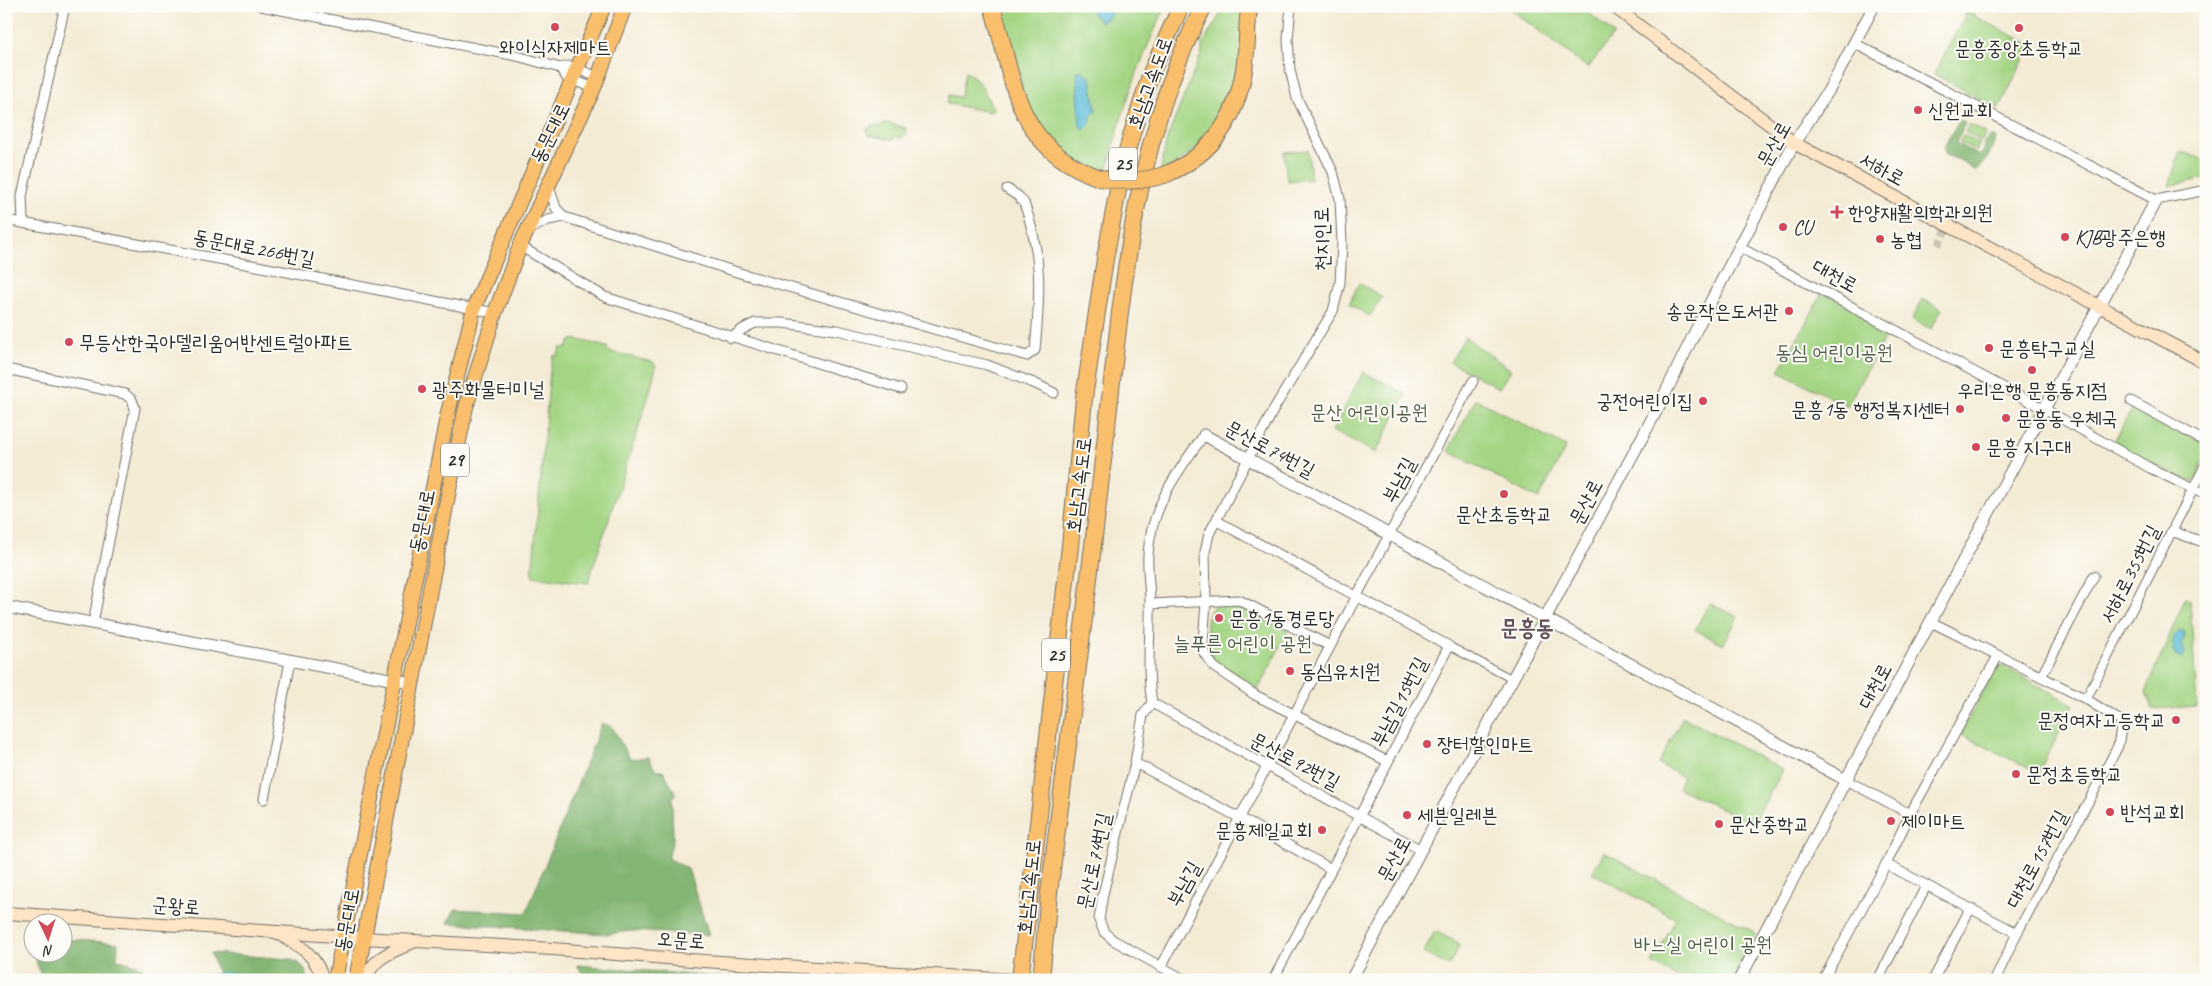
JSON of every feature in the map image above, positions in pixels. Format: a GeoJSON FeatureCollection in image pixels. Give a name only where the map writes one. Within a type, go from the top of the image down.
{"type":"FeatureCollection","features":[{"type":"Feature","properties":{"kind":"highway"},"geometry":{"type":"LineString","coordinates":[[992,6],[1004,43],[1013,85],[1024,115],[1036,134],[1051,152],[1066,163],[1100,178],[1123,182],[1146,180],[1181,168],[1199,156],[1213,143],[1226,125],[1244,78],[1250,6]]}},
{"type":"Feature","properties":{"kind":"highway","name":"호남고속도로"},"geometry":{"type":"LineString","coordinates":[[1020,980],[1070,546],[1084,398],[1104,259],[1122,168],[1133,130],[1151,73],[1181,6]]}},
{"type":"Feature","properties":{"kind":"highway","name":"호남고속도로"},"geometry":{"type":"LineString","coordinates":[[1041,980],[1052,873],[1120,316],[1141,182],[1167,88],[1204,6]]}},
{"type":"Feature","properties":{"kind":"main road","name":"동문대로"},"geometry":{"type":"LineString","coordinates":[[335,980],[447,417],[474,308],[604,6]]}},
{"type":"Feature","properties":{"kind":"main road","name":"동문대로"},"geometry":{"type":"LineString","coordinates":[[356,980],[431,579],[466,408],[495,313],[520,246],[596,82],[625,6]]}},
{"type":"Feature","properties":{"kind":"main road","name":"서하로"},"geometry":{"type":"LineString","coordinates":[[1613,6],[1794,143],[2206,363]]}},
{"type":"Feature","properties":{"kind":"main road"},"geometry":{"type":"LineString","coordinates":[[424,532],[428,545],[424,577],[431,579]]}},
{"type":"Feature","properties":{"kind":"main road","name":"군왕로"},"geometry":{"type":"LineString","coordinates":[[6,913],[343,936]]}},
{"type":"Feature","properties":{"kind":"main road"},"geometry":{"type":"LineString","coordinates":[[274,931],[307,951],[319,965],[323,980]]}},
{"type":"Feature","properties":{"kind":"main road","name":"오문로"},"geometry":{"type":"LineString","coordinates":[[343,936],[1015,980]]}},
{"type":"Feature","properties":{"kind":"main road"},"geometry":{"type":"LineString","coordinates":[[365,980],[370,967],[379,958],[416,941]]}},
{"type":"Feature","properties":{"kind":"street"},"geometry":{"type":"LineString","coordinates":[[23,222],[22,196],[65,6]]}},
{"type":"Feature","properties":{"kind":"street"},"geometry":{"type":"LineString","coordinates":[[260,6],[508,54],[560,68],[569,66],[575,75],[596,82]]}},
{"type":"Feature","properties":{"kind":"street","name":"천지인로"},"geometry":{"type":"LineString","coordinates":[[1291,6],[1288,39],[1290,70],[1297,98],[1332,172],[1340,199],[1342,243],[1340,283],[1333,311],[1275,408],[1209,534],[1205,552],[1206,602],[1203,644],[1204,653],[1214,667],[1255,695],[1295,714]]}},
{"type":"Feature","properties":{"kind":"street","name":"문산로"},"geometry":{"type":"LineString","coordinates":[[1351,980],[1660,404],[1698,326],[1794,143],[1829,90],[1874,6]]}},
{"type":"Feature","properties":{"kind":"street"},"geometry":{"type":"LineString","coordinates":[[1854,43],[2156,200],[2206,190]]}},
{"type":"Feature","properties":{"kind":"street"},"geometry":{"type":"LineString","coordinates":[[548,184],[556,208],[564,217]]}},
{"type":"Feature","properties":{"kind":"street"},"geometry":{"type":"LineString","coordinates":[[526,231],[548,220],[564,217],[740,273],[1027,356],[1035,350],[1040,296],[1038,268],[1024,204],[1018,196],[1007,189]]}},
{"type":"Feature","properties":{"kind":"street","name":"대천로"},"geometry":{"type":"LineString","coordinates":[[1740,980],[2156,200]]}},
{"type":"Feature","properties":{"kind":"street","name":"동문대로266번길"},"geometry":{"type":"LineString","coordinates":[[6,220],[495,313]]}},
{"type":"Feature","properties":{"kind":"street"},"geometry":{"type":"LineString","coordinates":[[520,246],[605,297],[901,390]]}},
{"type":"Feature","properties":{"kind":"street","name":"대천로"},"geometry":{"type":"LineString","coordinates":[[1739,247],[2044,409]]}},
{"type":"Feature","properties":{"kind":"street"},"geometry":{"type":"LineString","coordinates":[[731,338],[743,329],[755,324],[782,323],[837,330],[987,365],[1054,393]]}},
{"type":"Feature","properties":{"kind":"street"},"geometry":{"type":"LineString","coordinates":[[6,368],[125,394],[134,404],[135,408],[93,623]]}},
{"type":"Feature","properties":{"kind":"street","name":"부남길"},"geometry":{"type":"LineString","coordinates":[[1161,967],[1389,535],[1474,381]]}},
{"type":"Feature","properties":{"kind":"street"},"geometry":{"type":"LineString","coordinates":[[2131,401],[2206,442]]}},
{"type":"Feature","properties":{"kind":"street"},"geometry":{"type":"LineString","coordinates":[[2044,409],[2150,468],[2193,489],[2206,493]]}},
{"type":"Feature","properties":{"kind":"street","name":"문산로74번길"},"geometry":{"type":"LineString","coordinates":[[1185,980],[1113,940],[1104,932],[1099,920],[1103,894],[1135,763],[1143,715],[1152,703],[1148,662],[1150,604],[1148,572],[1151,530],[1158,506],[1173,477],[1204,435],[1250,458],[1389,535],[1846,780]]}},
{"type":"Feature","properties":{"kind":"street","name":"서하로355번길"},"geometry":{"type":"LineString","coordinates":[[2086,699],[2206,464]]}},
{"type":"Feature","properties":{"kind":"street"},"geometry":{"type":"LineString","coordinates":[[1217,520],[1358,596]]}},
{"type":"Feature","properties":{"kind":"street"},"geometry":{"type":"LineString","coordinates":[[2171,531],[2206,543]]}},
{"type":"Feature","properties":{"kind":"street"},"geometry":{"type":"LineString","coordinates":[[2041,677],[2094,576]]}},
{"type":"Feature","properties":{"kind":"street","name":"부남길15번길"},"geometry":{"type":"LineString","coordinates":[[1273,980],[1449,646],[1358,596]]}},
{"type":"Feature","properties":{"kind":"street"},"geometry":{"type":"LineString","coordinates":[[1150,604],[1239,600],[1330,646]]}},
{"type":"Feature","properties":{"kind":"street"},"geometry":{"type":"LineString","coordinates":[[6,607],[411,683]]}},
{"type":"Feature","properties":{"kind":"street","name":"대천로157번길"},"geometry":{"type":"LineString","coordinates":[[1931,622],[2086,699],[2122,722],[2118,746],[2017,933],[1995,980]]}},
{"type":"Feature","properties":{"kind":"street"},"geometry":{"type":"LineString","coordinates":[[1449,646],[1512,679]]}},
{"type":"Feature","properties":{"kind":"street"},"geometry":{"type":"LineString","coordinates":[[1823,980],[1886,864],[1910,814],[1998,656]]}},
{"type":"Feature","properties":{"kind":"street"},"geometry":{"type":"LineString","coordinates":[[264,798],[290,661]]}},
{"type":"Feature","properties":{"kind":"street","name":"문산로92번길"},"geometry":{"type":"LineString","coordinates":[[1152,703],[1421,850]]}},
{"type":"Feature","properties":{"kind":"street"},"geometry":{"type":"LineString","coordinates":[[1295,714],[1387,761]]}},
{"type":"Feature","properties":{"kind":"street"},"geometry":{"type":"LineString","coordinates":[[1135,763],[1332,868]]}},
{"type":"Feature","properties":{"kind":"street"},"geometry":{"type":"LineString","coordinates":[[1846,780],[1910,814]]}},
{"type":"Feature","properties":{"kind":"street","name":"대천로157번길"},"geometry":{"type":"LineString","coordinates":[[1886,864],[2017,933]]}},
{"type":"Feature","properties":{"kind":"street"},"geometry":{"type":"LineString","coordinates":[[1878,980],[1926,886]]}},
{"type":"Feature","properties":{"kind":"street"},"geometry":{"type":"LineString","coordinates":[[1933,980],[1970,909]]}},
{"type":"Feature","properties":{"kind":"green space"},"geometry":{"type":"Polygon","coordinates":[[[996,6],[1166,6],[1132,88],[1118,129],[1107,172],[1078,164],[1035,127],[996,6]]]}},
{"type":"Feature","properties":{"kind":"green space"},"geometry":{"type":"Polygon","coordinates":[[[1225,6],[1249,6],[1226,125],[1159,177],[1167,138],[1202,52],[1202,45],[1225,6]]]}},
{"type":"Feature","properties":{"kind":"green space"},"geometry":{"type":"Polygon","coordinates":[[[1506,6],[1581,6],[1614,34],[1588,68],[1506,6]]]}},
{"type":"Feature","properties":{"kind":"green space"},"geometry":{"type":"Polygon","coordinates":[[[1967,12],[2031,45],[1999,109],[1934,74],[1967,12]]]}},
{"type":"Feature","properties":{"kind":"green space"},"geometry":{"type":"Polygon","coordinates":[[[965,72],[974,77],[982,87],[993,108],[991,112],[947,104],[949,95],[959,97],[961,95],[965,72]]]}},
{"type":"Feature","properties":{"kind":"green space"},"geometry":{"type":"Polygon","coordinates":[[[1959,120],[1965,123],[1956,143],[1979,156],[1984,150],[1984,142],[1990,137],[1995,137],[1996,139],[1988,157],[1978,169],[1974,170],[1960,160],[1945,155],[1944,147],[1959,120]]]}},
{"type":"Feature","properties":{"kind":"green space"},"geometry":{"type":"Polygon","coordinates":[[[888,123],[906,128],[902,138],[894,137],[893,140],[868,135],[867,129],[873,125],[879,126],[888,123]]]}},
{"type":"Feature","properties":{"kind":"green space"},"geometry":{"type":"Polygon","coordinates":[[[1969,124],[1986,133],[1982,141],[1965,132],[1969,124]]]}},
{"type":"Feature","properties":{"kind":"green space"},"geometry":{"type":"Polygon","coordinates":[[[1963,135],[1980,143],[1976,151],[1960,142],[1963,135]]]}},
{"type":"Feature","properties":{"kind":"green space"},"geometry":{"type":"Polygon","coordinates":[[[1308,150],[1311,179],[1287,181],[1284,152],[1308,150]]]}},
{"type":"Feature","properties":{"kind":"green space"},"geometry":{"type":"Polygon","coordinates":[[[2180,151],[2206,160],[2206,178],[2169,186],[2180,151]]]}},
{"type":"Feature","properties":{"kind":"green space"},"geometry":{"type":"Polygon","coordinates":[[[1359,283],[1382,297],[1370,316],[1349,304],[1359,283]]]}},
{"type":"Feature","properties":{"kind":"green space","name":"동심 어린이공원"},"geometry":{"type":"Polygon","coordinates":[[[1823,292],[1890,328],[1847,406],[1779,371],[1823,292]]]}},
{"type":"Feature","properties":{"kind":"green space"},"geometry":{"type":"Polygon","coordinates":[[[1923,299],[1942,309],[1931,329],[1912,319],[1923,299]]]}},
{"type":"Feature","properties":{"kind":"green space"},"geometry":{"type":"Polygon","coordinates":[[[1465,337],[1511,370],[1499,388],[1450,362],[1465,337]]]}},
{"type":"Feature","properties":{"kind":"green space"},"geometry":{"type":"Polygon","coordinates":[[[575,339],[607,347],[607,351],[653,362],[656,366],[649,395],[588,583],[532,576],[550,371],[553,356],[558,355],[560,348],[567,348],[570,341],[575,339]]]}},
{"type":"Feature","properties":{"kind":"green space","name":"문산 어린이공원"},"geometry":{"type":"Polygon","coordinates":[[[1363,372],[1406,394],[1376,453],[1332,431],[1363,372]]]}},
{"type":"Feature","properties":{"kind":"green space"},"geometry":{"type":"Polygon","coordinates":[[[1476,399],[1566,447],[1539,499],[1448,451],[1476,399]]]}},
{"type":"Feature","properties":{"kind":"green space"},"geometry":{"type":"Polygon","coordinates":[[[2133,407],[2204,444],[2206,455],[2195,480],[2187,481],[2113,443],[2133,407]]]}},
{"type":"Feature","properties":{"kind":"green space"},"geometry":{"type":"Polygon","coordinates":[[[2185,598],[2190,600],[2197,706],[2152,709],[2146,692],[2185,598]]]}},
{"type":"Feature","properties":{"kind":"green space","name":"늘푸른 어린이 공원"},"geometry":{"type":"Polygon","coordinates":[[[1237,603],[1289,629],[1258,690],[1231,675],[1216,663],[1208,646],[1207,622],[1212,609],[1215,605],[1237,603]]]}},
{"type":"Feature","properties":{"kind":"green space"},"geometry":{"type":"Polygon","coordinates":[[[1709,603],[1738,617],[1724,644],[1695,630],[1709,603]]]}},
{"type":"Feature","properties":{"kind":"green space"},"geometry":{"type":"Polygon","coordinates":[[[2003,666],[2074,705],[2038,773],[1960,734],[1996,668],[2003,666]]]}},
{"type":"Feature","properties":{"kind":"green space"},"geometry":{"type":"Polygon","coordinates":[[[1683,717],[1783,770],[1753,824],[1678,788],[1683,777],[1658,764],[1683,717]]]}},
{"type":"Feature","properties":{"kind":"green space"},"geometry":{"type":"Polygon","coordinates":[[[602,723],[612,727],[630,759],[648,757],[655,769],[664,772],[676,794],[672,799],[673,839],[668,858],[688,869],[709,935],[631,931],[608,934],[448,923],[455,909],[526,913],[602,723]]]}},
{"type":"Feature","properties":{"kind":"green space","name":"바느실 어린이 공원"},"geometry":{"type":"Polygon","coordinates":[[[1604,852],[1756,933],[1732,980],[1681,980],[1652,963],[1676,919],[1592,873],[1604,852]]]}},
{"type":"Feature","properties":{"kind":"green space"},"geometry":{"type":"Polygon","coordinates":[[[1435,931],[1460,944],[1449,966],[1423,953],[1435,931]]]}},
{"type":"Feature","properties":{"kind":"green space"},"geometry":{"type":"Polygon","coordinates":[[[72,940],[118,943],[117,959],[142,967],[142,980],[42,980],[37,964],[72,964],[72,940]]]}},
{"type":"Feature","properties":{"kind":"green space"},"geometry":{"type":"Polygon","coordinates":[[[211,953],[289,959],[299,963],[307,973],[306,980],[220,980],[211,953]]]}},
{"type":"Feature","properties":{"kind":"green space"},"geometry":{"type":"Polygon","coordinates":[[[577,965],[751,980],[587,980],[577,965]]]}},
{"type":"Feature","properties":{"kind":"water"},"geometry":{"type":"Polygon","coordinates":[[[1092,6],[1114,6],[1109,17],[1101,22],[1092,14],[1092,6]]]}},
{"type":"Feature","properties":{"kind":"water"},"geometry":{"type":"Polygon","coordinates":[[[1081,70],[1091,78],[1096,111],[1091,116],[1091,122],[1084,130],[1080,127],[1077,72],[1081,70]]]}},
{"type":"Feature","properties":{"kind":"water"},"geometry":{"type":"Polygon","coordinates":[[[2180,631],[2183,631],[2185,637],[2181,645],[2185,652],[2183,659],[2175,655],[2172,645],[2173,639],[2180,631]]]}},
{"type":"Feature","properties":{"kind":"waterway"},"geometry":{"type":"LineString","coordinates":[[193,980],[222,974],[237,975],[249,980]]}},
{"type":"Feature","properties":{"kind":"tunnel"},"geometry":{"type":"LineString","coordinates":[[1938,245],[1958,207]]}},
{"type":"Feature","properties":{"kind":"place","name":"와이식자제마트"},"geometry":{"type":"Point","coordinates":[555,27]}},
{"type":"Feature","properties":{"kind":"place","name":"문흥중앙초등학교"},"geometry":{"type":"Point","coordinates":[2019,28]}},
{"type":"Feature","properties":{"kind":"place","name":"신원교회"},"geometry":{"type":"Point","coordinates":[1918,110]}},
{"type":"Feature","properties":{"kind":"place","name":"한양재활의학과의원"},"geometry":{"type":"Point","coordinates":[1837,212]}},
{"type":"Feature","properties":{"kind":"place","name":"CU"},"geometry":{"type":"Point","coordinates":[1783,227]}},
{"type":"Feature","properties":{"kind":"place","name":"KJB광주은행"},"geometry":{"type":"Point","coordinates":[2065,237]}},
{"type":"Feature","properties":{"kind":"place","name":"농협"},"geometry":{"type":"Point","coordinates":[1880,239]}},
{"type":"Feature","properties":{"kind":"place","name":"송운작은도서관"},"geometry":{"type":"Point","coordinates":[1789,311]}},
{"type":"Feature","properties":{"kind":"place","name":"무등산한국아델리움어반센트럴아파트"},"geometry":{"type":"Point","coordinates":[69,342]}},
{"type":"Feature","properties":{"kind":"place","name":"문흥탁구교실"},"geometry":{"type":"Point","coordinates":[1989,348]}},
{"type":"Feature","properties":{"kind":"place","name":"우리은행 문흥동지점"},"geometry":{"type":"Point","coordinates":[2032,370]}},
{"type":"Feature","properties":{"kind":"place","name":"광주화물터미널"},"geometry":{"type":"Point","coordinates":[422,389]}},
{"type":"Feature","properties":{"kind":"place","name":"궁전어린이집"},"geometry":{"type":"Point","coordinates":[1703,401]}},
{"type":"Feature","properties":{"kind":"place","name":"문흥1동 행정복지센터"},"geometry":{"type":"Point","coordinates":[1960,409]}},
{"type":"Feature","properties":{"kind":"place","name":"문흥동 우체국"},"geometry":{"type":"Point","coordinates":[2006,418]}},
{"type":"Feature","properties":{"kind":"place","name":"문흥 지구대"},"geometry":{"type":"Point","coordinates":[1976,447]}},
{"type":"Feature","properties":{"kind":"place","name":"문산초등학교"},"geometry":{"type":"Point","coordinates":[1504,494]}},
{"type":"Feature","properties":{"kind":"place","name":"문흥1동경로당"},"geometry":{"type":"Point","coordinates":[1219,618]}},
{"type":"Feature","properties":{"kind":"place","name":"동심유치원"},"geometry":{"type":"Point","coordinates":[1290,671]}},
{"type":"Feature","properties":{"kind":"place","name":"문정여자고등학교"},"geometry":{"type":"Point","coordinates":[2176,720]}},
{"type":"Feature","properties":{"kind":"place","name":"장터할인마트"},"geometry":{"type":"Point","coordinates":[1427,744]}},
{"type":"Feature","properties":{"kind":"place","name":"문정초등학교"},"geometry":{"type":"Point","coordinates":[2016,774]}},
{"type":"Feature","properties":{"kind":"place","name":"반석교회"},"geometry":{"type":"Point","coordinates":[2110,812]}},
{"type":"Feature","properties":{"kind":"place","name":"세븐일레븐"},"geometry":{"type":"Point","coordinates":[1407,815]}},
{"type":"Feature","properties":{"kind":"place","name":"제이마트"},"geometry":{"type":"Point","coordinates":[1891,821]}},
{"type":"Feature","properties":{"kind":"place","name":"문산중학교"},"geometry":{"type":"Point","coordinates":[1719,824]}},
{"type":"Feature","properties":{"kind":"place","name":"문흥제일교회"},"geometry":{"type":"Point","coordinates":[1322,830]}},
{"type":"Feature","properties":{"kind":"district","name":"문흥동"},"geometry":{"type":"Point","coordinates":[1527,628]}}]}
